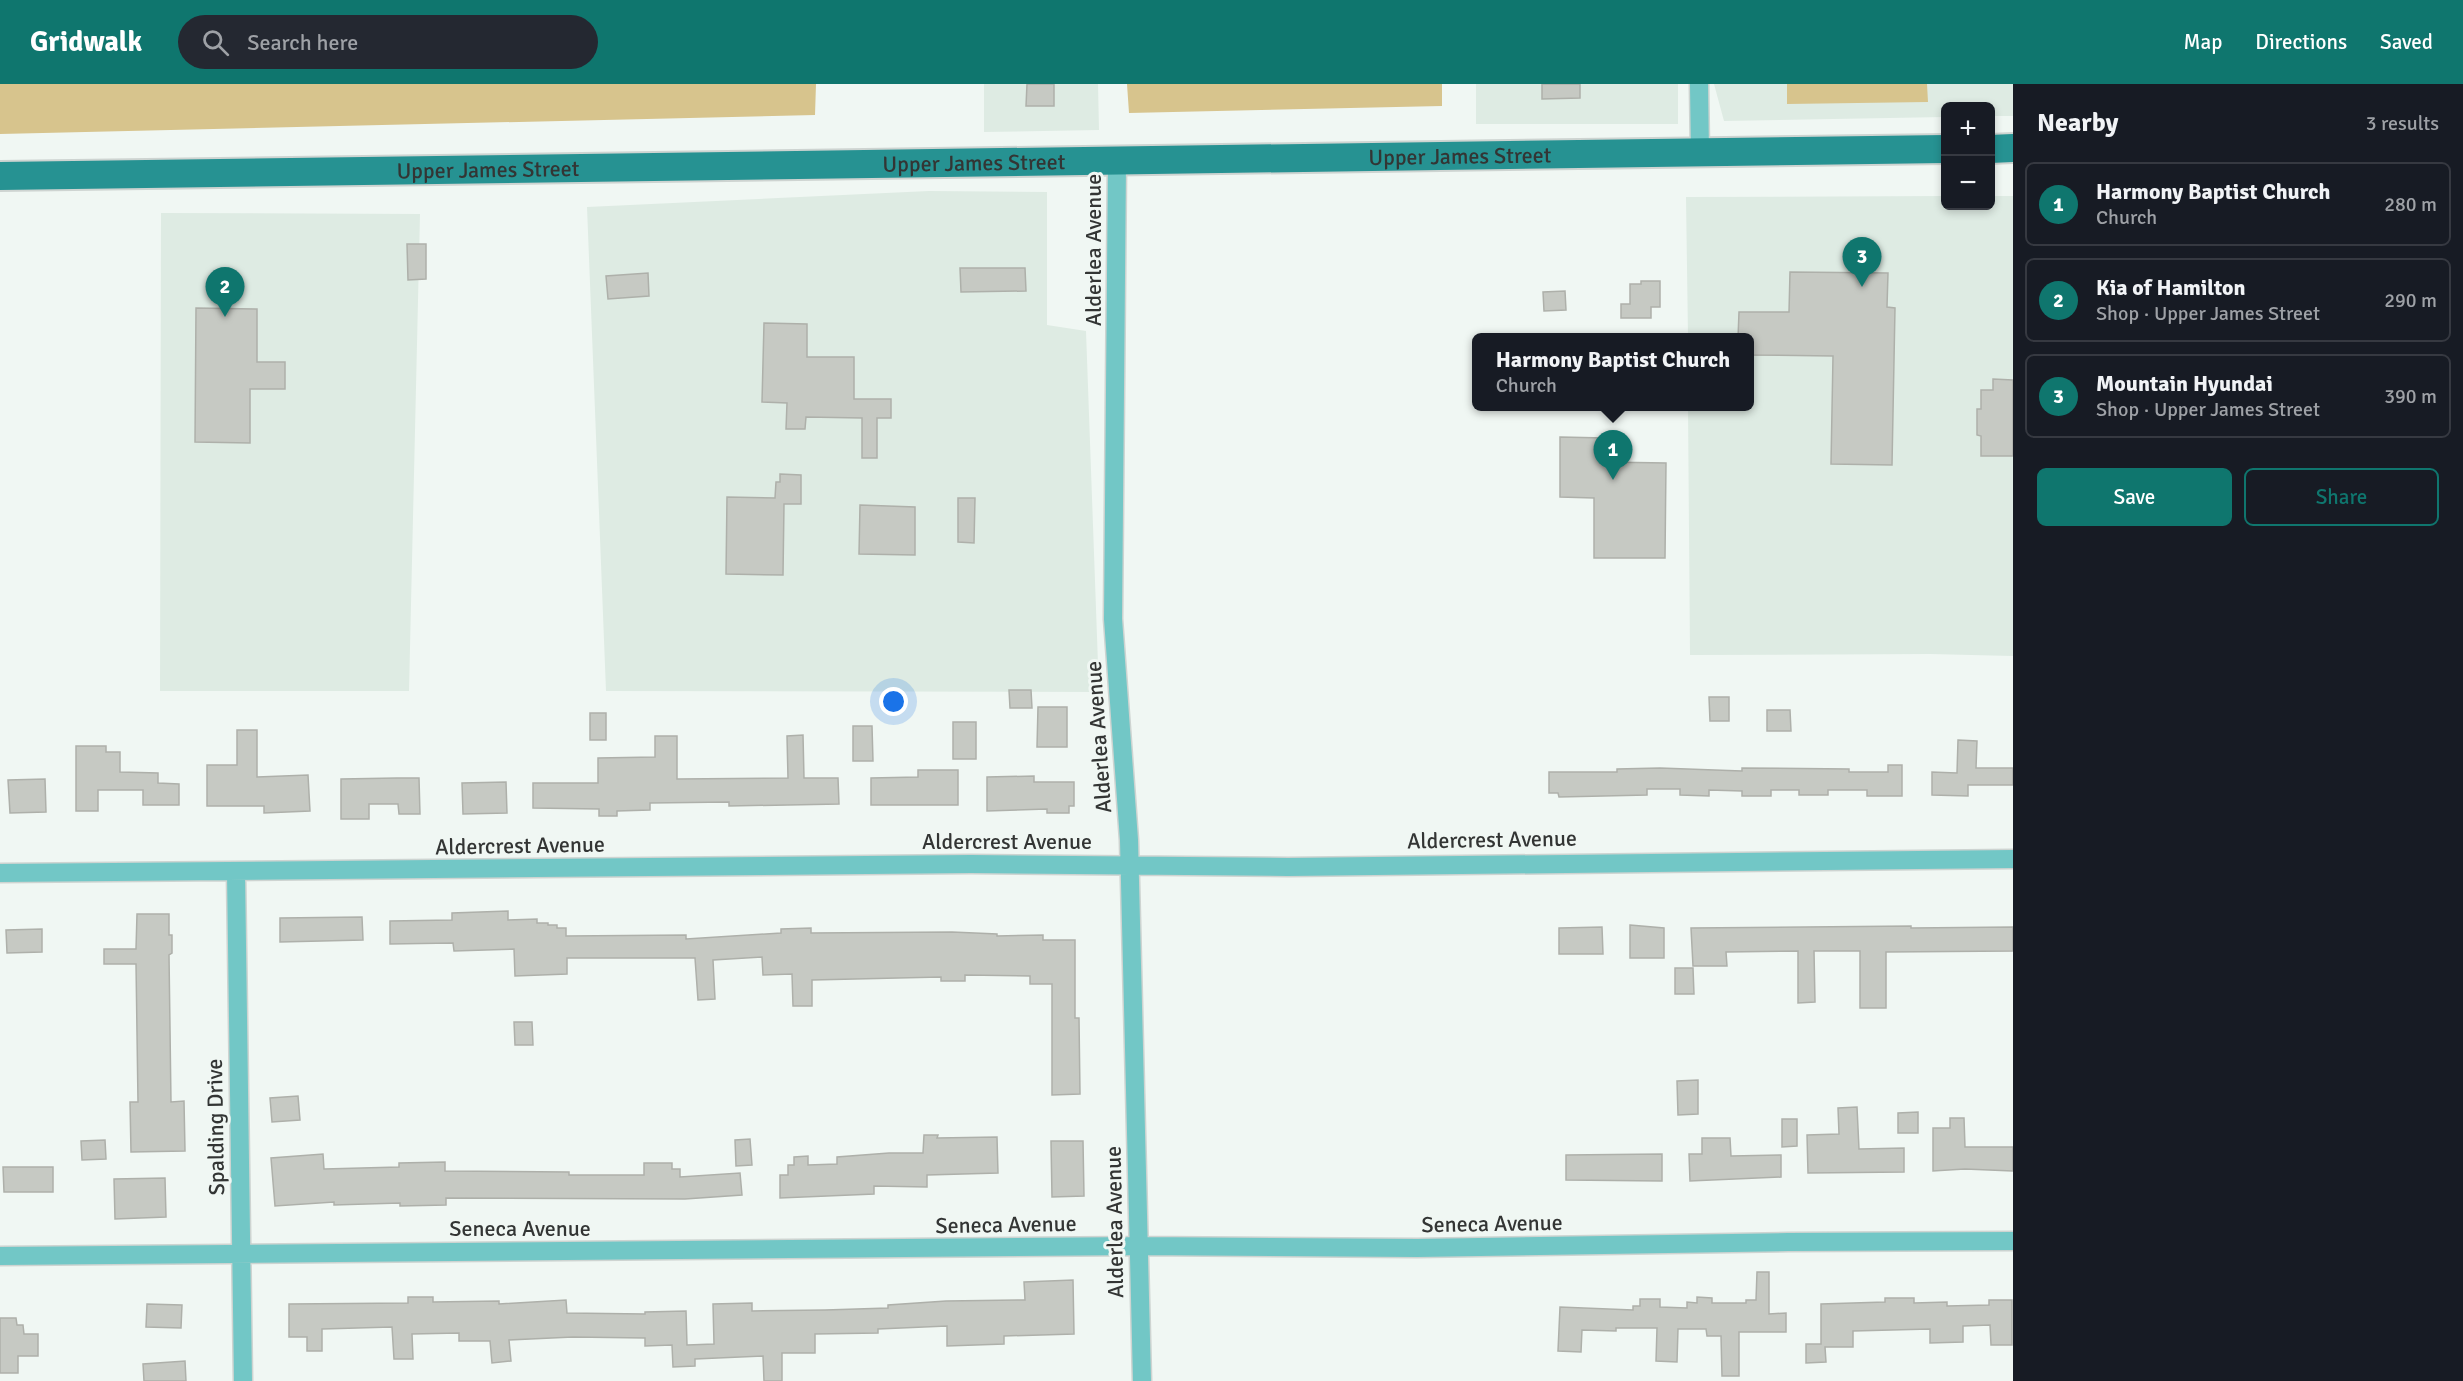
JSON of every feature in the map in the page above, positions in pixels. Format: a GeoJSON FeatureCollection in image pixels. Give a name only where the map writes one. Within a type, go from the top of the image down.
{"type":"FeatureCollection","features":[{"type":"Feature","properties":{"kind":"main road"},"geometry":{"type":"LineString","coordinates":[[1995,149],[2013,148]]}},
{"type":"Feature","properties":{"kind":"main road","name":"Upper James Street"},"geometry":{"type":"LineString","coordinates":[[0,176],[1941,149]]}},
{"type":"Feature","properties":{"kind":"street"},"geometry":{"type":"LineString","coordinates":[[1699,84],[1700,153]]}},
{"type":"Feature","properties":{"kind":"street","name":"Alderlea Avenue"},"geometry":{"type":"LineString","coordinates":[[1118,162],[1113,619],[1129,865],[1142,1381]]}},
{"type":"Feature","properties":{"kind":"street","name":"Aldercrest Avenue"},"geometry":{"type":"LineString","coordinates":[[0,873],[971,864],[1288,867],[2013,859]]}},
{"type":"Feature","properties":{"kind":"street","name":"Spalding Drive"},"geometry":{"type":"LineString","coordinates":[[236,872],[243,1381]]}},
{"type":"Feature","properties":{"kind":"street","name":"Seneca Avenue"},"geometry":{"type":"LineString","coordinates":[[0,1256],[1139,1246],[1417,1248],[2013,1241]]}},
{"type":"Feature","properties":{"kind":"shaded area"},"geometry":{"type":"Polygon","coordinates":[[[0,84],[816,84],[815,115],[0,134],[0,84]]]}},
{"type":"Feature","properties":{"kind":"shaded area"},"geometry":{"type":"Polygon","coordinates":[[[984,84],[1098,84],[1099,130],[984,132],[984,84]]]}},
{"type":"Feature","properties":{"kind":"shaded area"},"geometry":{"type":"Polygon","coordinates":[[[1127,84],[1442,84],[1442,106],[1129,113],[1127,84]]]}},
{"type":"Feature","properties":{"kind":"shaded area"},"geometry":{"type":"Polygon","coordinates":[[[1476,84],[1678,84],[1678,124],[1476,124],[1476,84]]]}},
{"type":"Feature","properties":{"kind":"shaded area"},"geometry":{"type":"Polygon","coordinates":[[[1714,84],[2013,84],[2013,116],[1995,116],[1995,102],[1941,102],[1941,117],[1724,121],[1714,84]]]}},
{"type":"Feature","properties":{"kind":"shaded area"},"geometry":{"type":"Polygon","coordinates":[[[1787,84],[1927,84],[1928,102],[1787,104],[1787,84]]]}},
{"type":"Feature","properties":{"kind":"shaded area"},"geometry":{"type":"Polygon","coordinates":[[[929,191],[1047,192],[1047,325],[1086,331],[1099,692],[606,691],[587,207],[929,191]]]}},
{"type":"Feature","properties":{"kind":"shaded area"},"geometry":{"type":"Polygon","coordinates":[[[1941,196],[1941,210],[1995,210],[1995,196],[2013,196],[2013,656],[1690,655],[1688,411],[1754,411],[1754,333],[1688,333],[1686,197],[1941,196]]]}},
{"type":"Feature","properties":{"kind":"shaded area"},"geometry":{"type":"Polygon","coordinates":[[[161,213],[420,214],[409,691],[160,691],[161,213]]]}},
{"type":"Feature","properties":{"kind":"building"},"geometry":{"type":"Polygon","coordinates":[[[1027,84],[1054,84],[1054,106],[1026,106],[1027,84]]]}},
{"type":"Feature","properties":{"kind":"building"},"geometry":{"type":"Polygon","coordinates":[[[1542,84],[1580,84],[1580,98],[1542,99],[1542,84]]]}},
{"type":"Feature","properties":{"kind":"building"},"geometry":{"type":"Polygon","coordinates":[[[407,244],[426,244],[426,279],[408,280],[407,244]]]}},
{"type":"Feature","properties":{"kind":"building"},"geometry":{"type":"Polygon","coordinates":[[[960,268],[1025,268],[1026,291],[961,292],[960,268]]]}},
{"type":"Feature","properties":{"kind":"building"},"geometry":{"type":"Polygon","coordinates":[[[1790,272],[1888,273],[1887,307],[1895,308],[1892,465],[1831,464],[1833,356],[1754,355],[1754,333],[1738,333],[1739,312],[1789,312],[1790,272]]]}},
{"type":"Feature","properties":{"kind":"building"},"geometry":{"type":"Polygon","coordinates":[[[648,273],[649,296],[608,299],[606,276],[648,273]]]}},
{"type":"Feature","properties":{"kind":"building"},"geometry":{"type":"Polygon","coordinates":[[[1641,281],[1660,281],[1660,307],[1651,307],[1651,318],[1621,318],[1621,304],[1630,304],[1630,284],[1641,284],[1641,281]]]}},
{"type":"Feature","properties":{"kind":"building"},"geometry":{"type":"Polygon","coordinates":[[[1565,291],[1566,310],[1544,311],[1543,292],[1565,291]]]}},
{"type":"Feature","properties":{"kind":"building"},"geometry":{"type":"Polygon","coordinates":[[[196,308],[257,309],[257,362],[285,362],[285,389],[250,389],[250,443],[195,442],[196,308]]]}},
{"type":"Feature","properties":{"kind":"building"},"geometry":{"type":"Polygon","coordinates":[[[764,323],[807,324],[807,357],[854,357],[854,399],[891,399],[891,418],[877,418],[877,458],[862,458],[862,418],[806,417],[805,429],[786,429],[787,403],[762,402],[764,323]]]}},
{"type":"Feature","properties":{"kind":"building"},"geometry":{"type":"Polygon","coordinates":[[[1993,379],[2013,380],[2013,456],[1981,456],[1981,436],[1977,435],[1977,409],[1981,409],[1981,390],[1993,390],[1993,379]]]}},
{"type":"Feature","properties":{"kind":"building"},"geometry":{"type":"Polygon","coordinates":[[[1560,437],[1605,438],[1605,462],[1666,463],[1665,558],[1594,558],[1594,498],[1560,497],[1560,437]]]}},
{"type":"Feature","properties":{"kind":"building"},"geometry":{"type":"Polygon","coordinates":[[[780,474],[801,475],[801,504],[784,504],[783,575],[726,574],[727,497],[775,498],[776,482],[780,482],[780,474]]]}},
{"type":"Feature","properties":{"kind":"building"},"geometry":{"type":"Polygon","coordinates":[[[958,498],[975,498],[974,543],[958,542],[958,498]]]}},
{"type":"Feature","properties":{"kind":"building"},"geometry":{"type":"Polygon","coordinates":[[[860,505],[915,507],[915,555],[859,554],[860,505]]]}},
{"type":"Feature","properties":{"kind":"building"},"geometry":{"type":"Polygon","coordinates":[[[1009,690],[1031,690],[1032,708],[1010,708],[1009,690]]]}},
{"type":"Feature","properties":{"kind":"building"},"geometry":{"type":"Polygon","coordinates":[[[1709,697],[1729,697],[1729,721],[1710,721],[1709,697]]]}},
{"type":"Feature","properties":{"kind":"building"},"geometry":{"type":"Polygon","coordinates":[[[1038,707],[1067,707],[1067,747],[1037,747],[1038,707]]]}},
{"type":"Feature","properties":{"kind":"building"},"geometry":{"type":"Polygon","coordinates":[[[1767,710],[1790,710],[1791,731],[1767,731],[1767,710]]]}},
{"type":"Feature","properties":{"kind":"building"},"geometry":{"type":"Polygon","coordinates":[[[590,713],[606,713],[606,740],[590,740],[590,713]]]}},
{"type":"Feature","properties":{"kind":"building"},"geometry":{"type":"Polygon","coordinates":[[[953,722],[976,722],[976,759],[953,759],[953,722]]]}},
{"type":"Feature","properties":{"kind":"building"},"geometry":{"type":"Polygon","coordinates":[[[853,726],[872,726],[873,761],[853,761],[853,726]]]}},
{"type":"Feature","properties":{"kind":"building"},"geometry":{"type":"Polygon","coordinates":[[[237,730],[257,730],[257,777],[308,775],[310,811],[264,813],[264,806],[207,806],[207,765],[237,765],[237,730]]]}},
{"type":"Feature","properties":{"kind":"building"},"geometry":{"type":"Polygon","coordinates":[[[803,735],[804,778],[838,778],[839,804],[729,806],[729,802],[650,803],[650,810],[617,811],[617,816],[599,816],[599,809],[533,808],[533,783],[598,783],[598,758],[655,757],[655,736],[677,736],[677,779],[788,778],[787,736],[803,735]]]}},
{"type":"Feature","properties":{"kind":"building"},"geometry":{"type":"Polygon","coordinates":[[[1958,740],[1977,741],[1976,768],[2013,768],[2013,785],[1968,785],[1968,796],[1932,795],[1932,772],[1957,773],[1958,740]]]}},
{"type":"Feature","properties":{"kind":"building"},"geometry":{"type":"Polygon","coordinates":[[[76,746],[106,746],[106,752],[120,752],[120,772],[158,773],[158,783],[179,784],[179,805],[143,805],[143,790],[98,790],[98,811],[76,811],[76,746]]]}},
{"type":"Feature","properties":{"kind":"building"},"geometry":{"type":"Polygon","coordinates":[[[1888,765],[1902,765],[1902,796],[1867,796],[1867,790],[1828,790],[1828,795],[1799,795],[1799,790],[1771,790],[1771,796],[1742,796],[1742,791],[1709,790],[1709,796],[1680,795],[1680,789],[1647,789],[1647,795],[1559,797],[1558,793],[1549,793],[1549,772],[1617,772],[1617,769],[1660,768],[1742,771],[1742,768],[1849,769],[1849,772],[1888,772],[1888,765]]]}},
{"type":"Feature","properties":{"kind":"building"},"geometry":{"type":"Polygon","coordinates":[[[918,770],[958,770],[958,805],[871,805],[871,778],[918,777],[918,770]]]}},
{"type":"Feature","properties":{"kind":"building"},"geometry":{"type":"Polygon","coordinates":[[[1034,776],[1034,782],[1074,782],[1074,806],[1069,806],[1069,813],[1047,813],[1047,809],[987,811],[987,777],[1034,776]]]}},
{"type":"Feature","properties":{"kind":"building"},"geometry":{"type":"Polygon","coordinates":[[[419,778],[420,814],[399,814],[398,804],[369,804],[369,819],[341,819],[341,779],[419,778]]]}},
{"type":"Feature","properties":{"kind":"building"},"geometry":{"type":"Polygon","coordinates":[[[45,779],[46,812],[10,813],[8,780],[45,779]]]}},
{"type":"Feature","properties":{"kind":"building"},"geometry":{"type":"Polygon","coordinates":[[[506,782],[507,813],[463,814],[462,783],[506,782]]]}},
{"type":"Feature","properties":{"kind":"building"},"geometry":{"type":"Polygon","coordinates":[[[508,911],[508,920],[537,919],[537,923],[548,923],[548,925],[557,925],[557,928],[566,928],[566,936],[686,935],[686,939],[781,933],[781,929],[811,928],[811,933],[952,932],[997,934],[997,936],[1043,935],[1043,940],[1075,940],[1075,1018],[1079,1018],[1080,1094],[1052,1095],[1052,984],[1030,984],[1030,976],[965,975],[965,981],[941,981],[941,977],[812,980],[812,1006],[793,1006],[792,974],[763,975],[762,957],[713,960],[715,999],[698,1000],[695,958],[567,958],[567,974],[515,976],[514,949],[454,951],[453,943],[390,944],[390,921],[452,920],[452,913],[508,911]]]}},
{"type":"Feature","properties":{"kind":"building"},"geometry":{"type":"Polygon","coordinates":[[[137,914],[169,914],[169,935],[172,935],[172,953],[169,955],[171,1102],[184,1101],[185,1151],[131,1152],[130,1102],[138,1102],[136,964],[104,964],[104,949],[136,949],[137,914]]]}},
{"type":"Feature","properties":{"kind":"building"},"geometry":{"type":"Polygon","coordinates":[[[362,917],[363,940],[280,942],[280,918],[362,917]]]}},
{"type":"Feature","properties":{"kind":"building"},"geometry":{"type":"Polygon","coordinates":[[[1630,925],[1664,928],[1664,958],[1630,958],[1630,925]]]}},
{"type":"Feature","properties":{"kind":"building"},"geometry":{"type":"Polygon","coordinates":[[[1911,926],[1911,928],[2013,927],[2013,951],[1886,952],[1886,1008],[1860,1008],[1860,951],[1814,951],[1815,1002],[1798,1003],[1798,951],[1726,952],[1727,966],[1693,966],[1691,928],[1911,926]]]}},
{"type":"Feature","properties":{"kind":"building"},"geometry":{"type":"Polygon","coordinates":[[[1602,927],[1603,954],[1559,954],[1559,928],[1602,927]]]}},
{"type":"Feature","properties":{"kind":"building"},"geometry":{"type":"Polygon","coordinates":[[[42,929],[42,952],[7,953],[6,930],[42,929]]]}},
{"type":"Feature","properties":{"kind":"building"},"geometry":{"type":"Polygon","coordinates":[[[1675,968],[1693,968],[1694,994],[1675,994],[1675,968]]]}},
{"type":"Feature","properties":{"kind":"building"},"geometry":{"type":"Polygon","coordinates":[[[514,1022],[532,1022],[533,1045],[515,1045],[514,1022]]]}},
{"type":"Feature","properties":{"kind":"building"},"geometry":{"type":"Polygon","coordinates":[[[1698,1080],[1698,1114],[1678,1115],[1677,1081],[1698,1080]]]}},
{"type":"Feature","properties":{"kind":"building"},"geometry":{"type":"Polygon","coordinates":[[[298,1096],[300,1120],[272,1122],[270,1098],[298,1096]]]}},
{"type":"Feature","properties":{"kind":"building"},"geometry":{"type":"Polygon","coordinates":[[[1857,1107],[1859,1149],[1904,1148],[1904,1172],[1808,1173],[1807,1135],[1839,1134],[1838,1108],[1857,1107]]]}},
{"type":"Feature","properties":{"kind":"building"},"geometry":{"type":"Polygon","coordinates":[[[1918,1112],[1918,1133],[1898,1133],[1898,1113],[1918,1112]]]}},
{"type":"Feature","properties":{"kind":"building"},"geometry":{"type":"Polygon","coordinates":[[[1950,1118],[1964,1118],[1965,1147],[2013,1147],[2013,1171],[1965,1169],[1933,1171],[1933,1128],[1950,1128],[1950,1118]]]}},
{"type":"Feature","properties":{"kind":"building"},"geometry":{"type":"Polygon","coordinates":[[[1782,1119],[1797,1119],[1797,1146],[1782,1147],[1782,1119]]]}},
{"type":"Feature","properties":{"kind":"building"},"geometry":{"type":"Polygon","coordinates":[[[924,1135],[938,1135],[937,1138],[997,1137],[998,1173],[927,1175],[927,1187],[874,1186],[874,1194],[780,1198],[780,1175],[788,1175],[788,1165],[794,1165],[794,1157],[808,1156],[808,1165],[837,1164],[837,1157],[923,1153],[924,1135]]]}},
{"type":"Feature","properties":{"kind":"building"},"geometry":{"type":"Polygon","coordinates":[[[1702,1138],[1730,1138],[1731,1156],[1781,1155],[1781,1177],[1690,1181],[1689,1154],[1702,1154],[1702,1138]]]}},
{"type":"Feature","properties":{"kind":"building"},"geometry":{"type":"Polygon","coordinates":[[[750,1139],[752,1165],[736,1166],[735,1140],[750,1139]]]}},
{"type":"Feature","properties":{"kind":"building"},"geometry":{"type":"Polygon","coordinates":[[[105,1140],[106,1159],[82,1160],[81,1141],[105,1140]]]}},
{"type":"Feature","properties":{"kind":"building"},"geometry":{"type":"Polygon","coordinates":[[[1051,1141],[1083,1141],[1084,1196],[1052,1197],[1051,1141]]]}},
{"type":"Feature","properties":{"kind":"building"},"geometry":{"type":"Polygon","coordinates":[[[323,1154],[324,1169],[399,1167],[399,1163],[445,1162],[445,1171],[644,1175],[644,1163],[672,1163],[672,1169],[680,1169],[680,1177],[740,1173],[742,1195],[685,1199],[446,1198],[446,1205],[400,1206],[400,1203],[334,1205],[334,1202],[275,1206],[271,1158],[323,1154]]]}},
{"type":"Feature","properties":{"kind":"building"},"geometry":{"type":"Polygon","coordinates":[[[1662,1154],[1662,1181],[1566,1180],[1566,1155],[1662,1154]]]}},
{"type":"Feature","properties":{"kind":"building"},"geometry":{"type":"Polygon","coordinates":[[[3,1167],[53,1167],[53,1192],[4,1192],[3,1167]]]}},
{"type":"Feature","properties":{"kind":"building"},"geometry":{"type":"Polygon","coordinates":[[[165,1178],[166,1217],[115,1219],[114,1179],[165,1178]]]}},
{"type":"Feature","properties":{"kind":"building"},"geometry":{"type":"Polygon","coordinates":[[[1757,1272],[1769,1272],[1769,1314],[1786,1313],[1786,1332],[1739,1332],[1739,1376],[1722,1376],[1721,1336],[1707,1336],[1706,1329],[1678,1329],[1677,1362],[1656,1361],[1657,1328],[1616,1328],[1616,1331],[1582,1330],[1581,1352],[1558,1351],[1560,1307],[1633,1310],[1633,1306],[1640,1306],[1640,1299],[1660,1299],[1660,1307],[1687,1308],[1687,1302],[1697,1303],[1697,1297],[1712,1298],[1712,1303],[1746,1303],[1746,1300],[1756,1300],[1757,1272]]]}},
{"type":"Feature","properties":{"kind":"building"},"geometry":{"type":"Polygon","coordinates":[[[1073,1280],[1074,1334],[1004,1336],[1004,1344],[947,1346],[947,1326],[878,1329],[878,1333],[815,1334],[815,1353],[782,1353],[782,1381],[764,1381],[763,1356],[695,1359],[695,1366],[673,1367],[672,1345],[645,1346],[645,1338],[573,1337],[509,1340],[511,1361],[492,1363],[490,1341],[459,1341],[459,1333],[412,1334],[413,1359],[394,1359],[392,1327],[322,1329],[322,1351],[307,1351],[307,1337],[289,1337],[289,1304],[408,1303],[408,1297],[433,1297],[433,1302],[499,1301],[499,1304],[566,1300],[567,1313],[645,1314],[645,1312],[686,1311],[687,1345],[714,1344],[713,1304],[752,1303],[752,1311],[888,1308],[888,1305],[946,1301],[1025,1300],[1024,1282],[1073,1280]]]}},
{"type":"Feature","properties":{"kind":"building"},"geometry":{"type":"Polygon","coordinates":[[[1885,1298],[1914,1298],[1914,1303],[1947,1302],[1947,1306],[1989,1305],[1989,1300],[2012,1300],[2012,1345],[1991,1345],[1990,1325],[1963,1326],[1963,1342],[1930,1343],[1930,1329],[1853,1331],[1853,1347],[1825,1347],[1826,1362],[1806,1363],[1806,1344],[1821,1344],[1821,1304],[1885,1302],[1885,1298]]]}},
{"type":"Feature","properties":{"kind":"building"},"geometry":{"type":"Polygon","coordinates":[[[147,1304],[182,1305],[181,1328],[146,1327],[147,1304]]]}},
{"type":"Feature","properties":{"kind":"building"},"geometry":{"type":"Polygon","coordinates":[[[0,1318],[16,1318],[17,1325],[23,1325],[24,1334],[38,1334],[38,1356],[18,1356],[18,1373],[0,1373],[0,1318]]]}},
{"type":"Feature","properties":{"kind":"building"},"geometry":{"type":"Polygon","coordinates":[[[185,1361],[186,1381],[144,1381],[143,1364],[185,1361]]]}},
{"type":"Feature","properties":{"kind":"place","name":"Mountain Hyundai"},"geometry":{"type":"Point","coordinates":[1862,287]}},
{"type":"Feature","properties":{"kind":"place","name":"Kia of Hamilton"},"geometry":{"type":"Point","coordinates":[225,317]}},
{"type":"Feature","properties":{"kind":"place","name":"Harmony Baptist Church"},"geometry":{"type":"Point","coordinates":[1613,480]}}]}
